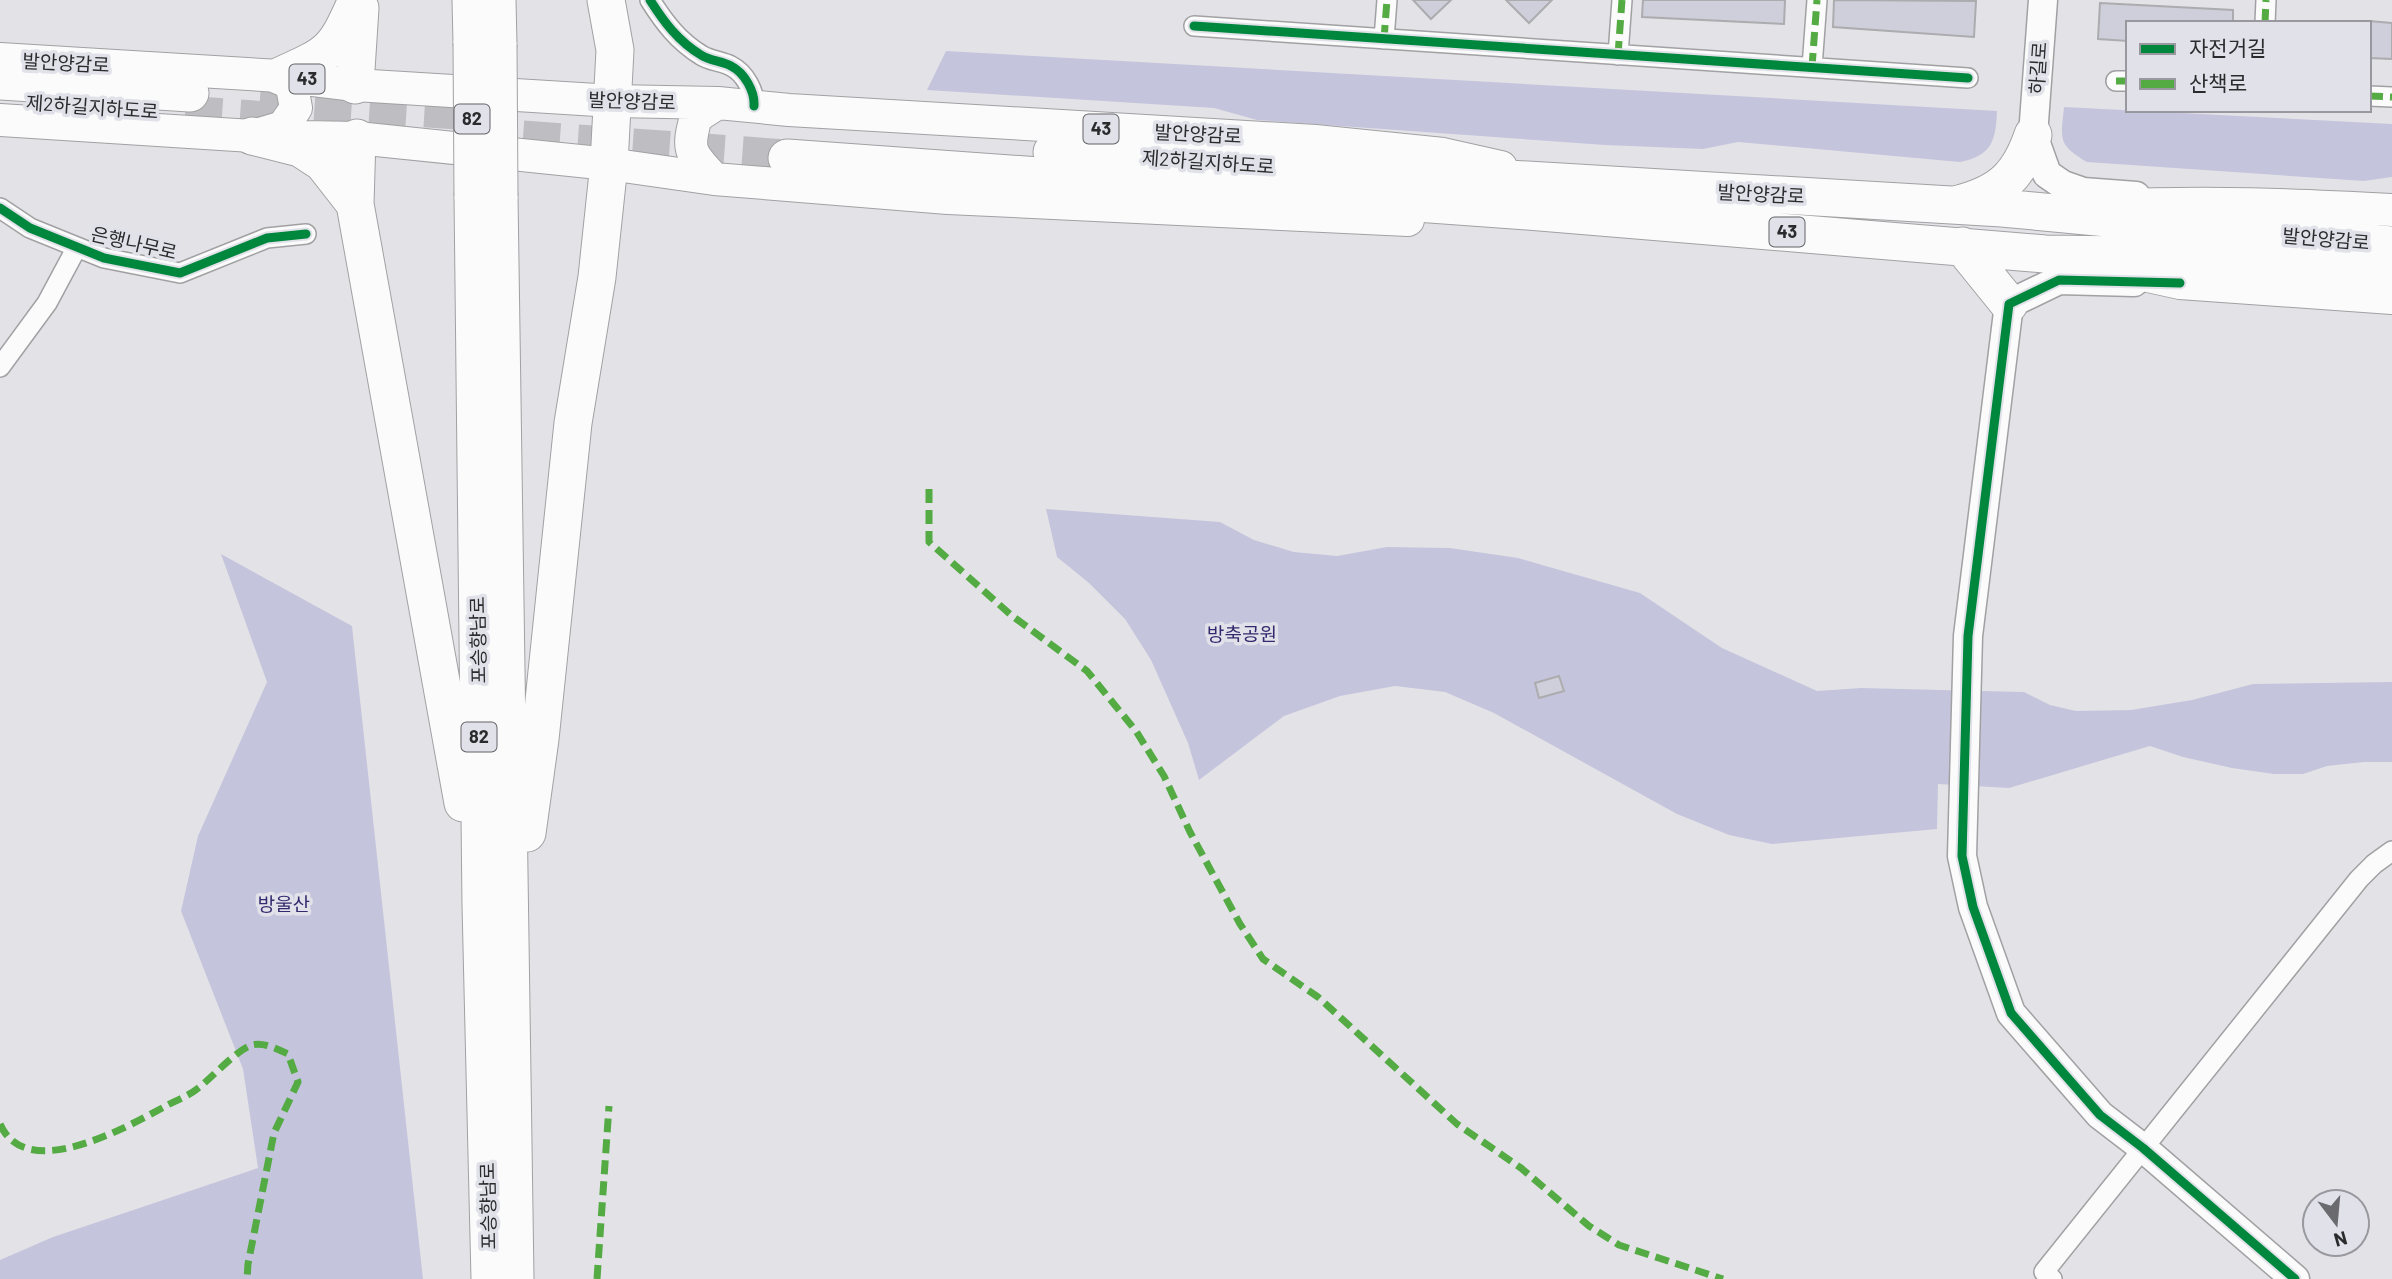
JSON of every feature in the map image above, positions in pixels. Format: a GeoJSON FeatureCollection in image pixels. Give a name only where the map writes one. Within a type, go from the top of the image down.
{"type":"FeatureCollection","features":[{"type":"Feature","properties":{"kind":"highway"},"geometry":{"type":"LineString","coordinates":[[280,76],[321,58],[335,46],[359,0]]}},
{"type":"Feature","properties":{"kind":"highway"},"geometry":{"type":"LineString","coordinates":[[355,85],[359,0]]}},
{"type":"Feature","properties":{"kind":"highway","name":"포승향남로"},"geometry":{"type":"LineString","coordinates":[[471,0],[485,44]]}},
{"type":"Feature","properties":{"kind":"highway","name":"포승향남로"},"geometry":{"type":"LineString","coordinates":[[490,1279],[481,905],[485,44],[497,0]]}},
{"type":"Feature","properties":{"kind":"highway"},"geometry":{"type":"LineString","coordinates":[[512,946],[540,739],[573,423],[597,277],[609,164],[615,50],[606,0]]}},
{"type":"Feature","properties":{"kind":"highway","name":"제2하길지하도로"},"geometry":{"type":"LineString","coordinates":[[0,81],[187,104],[0,100]]}},
{"type":"Feature","properties":{"kind":"highway"},"geometry":{"type":"LineString","coordinates":[[1954,205],[1978,199],[1997,189],[2014,175],[2026,156],[2033,135]]}},
{"type":"Feature","properties":{"kind":"highway"},"geometry":{"type":"LineString","coordinates":[[252,136],[300,148],[323,163],[355,204]]}},
{"type":"Feature","properties":{"kind":"highway"},"geometry":{"type":"LineString","coordinates":[[357,138],[355,204],[481,905]]}},
{"type":"Feature","properties":{"kind":"highway","name":"제2하길지하도로"},"geometry":{"type":"LineString","coordinates":[[1528,211],[788,146],[1585,185]]}},
{"type":"Feature","properties":{"kind":"highway","name":"발안양감로"},"geometry":{"type":"LineString","coordinates":[[1585,185],[2032,210],[2392,245]]}},
{"type":"Feature","properties":{"kind":"highway","name":"포승향남로"},"geometry":{"type":"LineString","coordinates":[[486,196],[512,946],[515,1279]]}},
{"type":"Feature","properties":{"kind":"highway","name":"발안양감로"},"geometry":{"type":"LineString","coordinates":[[1528,211],[2046,254],[2130,254],[2392,274]]}},
{"type":"Feature","properties":{"kind":"highway"},"geometry":{"type":"LineString","coordinates":[[1962,246],[2009,304]]}},
{"type":"Feature","properties":{"kind":"main road","name":"발안양감로"},"geometry":{"type":"LineString","coordinates":[[0,60],[280,76],[355,85],[613,101],[718,103],[1315,142],[1443,154],[1585,185]]}},
{"type":"Feature","properties":{"kind":"main road"},"geometry":{"type":"LineString","coordinates":[[252,136],[284,127],[296,108],[292,87],[280,76]]}},
{"type":"Feature","properties":{"kind":"main road"},"geometry":{"type":"LineString","coordinates":[[355,85],[357,138]]}},
{"type":"Feature","properties":{"kind":"main road"},"geometry":{"type":"LineString","coordinates":[[714,179],[694,157],[689,140],[696,117],[718,103]]}},
{"type":"Feature","properties":{"kind":"main road","name":"발안양감로"},"geometry":{"type":"LineString","coordinates":[[0,120],[252,136],[357,138],[609,164],[714,179],[948,198],[1420,220],[1528,211]]}},
{"type":"Feature","properties":{"kind":"main road","name":"43"},"geometry":{"type":"LineString","coordinates":[[2032,210],[2166,203],[2392,209]]}},
{"type":"Feature","properties":{"kind":"main road","name":"43"},"geometry":{"type":"LineString","coordinates":[[2046,254],[2180,283],[2392,298]]}},
{"type":"Feature","properties":{"kind":"street"},"geometry":{"type":"LineString","coordinates":[[650,0],[670,31],[702,56],[733,66],[746,79],[755,97],[754,106]]}},
{"type":"Feature","properties":{"kind":"street"},"geometry":{"type":"LineString","coordinates":[[1384,39],[1387,0]]}},
{"type":"Feature","properties":{"kind":"street"},"geometry":{"type":"LineString","coordinates":[[1618,55],[1622,0]]}},
{"type":"Feature","properties":{"kind":"street"},"geometry":{"type":"LineString","coordinates":[[1812,67],[1817,0]]}},
{"type":"Feature","properties":{"kind":"street","name":"하길로"},"geometry":{"type":"LineString","coordinates":[[2033,135],[2043,0]]}},
{"type":"Feature","properties":{"kind":"street"},"geometry":{"type":"LineString","coordinates":[[2265,21],[2266,0]]}},
{"type":"Feature","properties":{"kind":"street"},"geometry":{"type":"LineString","coordinates":[[1194,26],[1968,78]]}},
{"type":"Feature","properties":{"kind":"street"},"geometry":{"type":"LineString","coordinates":[[2371,96],[2392,97]]}},
{"type":"Feature","properties":{"kind":"street"},"geometry":{"type":"LineString","coordinates":[[2033,135],[2048,174],[2063,185],[2083,192],[2314,205]]}},
{"type":"Feature","properties":{"kind":"street","name":"은행나무로"},"geometry":{"type":"LineString","coordinates":[[0,208],[30,228],[104,258],[180,273],[267,238],[306,233]]}},
{"type":"Feature","properties":{"kind":"street"},"geometry":{"type":"LineString","coordinates":[[0,367],[47,303],[77,247]]}},
{"type":"Feature","properties":{"kind":"street"},"geometry":{"type":"LineString","coordinates":[[2180,283],[2059,280],[2009,304],[1968,636],[1962,856],[1973,907],[2011,1013],[2100,1115],[2143,1148],[2295,1279]]}},
{"type":"Feature","properties":{"kind":"street"},"geometry":{"type":"LineString","coordinates":[[2052,1279],[2044,1272],[2359,879],[2392,851]]}},
{"type":"Feature","properties":{"kind":"green space"},"geometry":{"type":"Polygon","coordinates":[[[946,51],[1997,111],[1993,138],[1986,151],[1960,162],[1738,142],[1703,149],[1605,145],[1257,120],[1214,108],[927,90],[946,51]]]}},
{"type":"Feature","properties":{"kind":"green space"},"geometry":{"type":"Polygon","coordinates":[[[2064,107],[2392,124],[2392,177],[2364,181],[2087,162],[2066,145],[2062,127],[2064,107]]]}},
{"type":"Feature","properties":{"kind":"green space","name":"방축공원"},"geometry":{"type":"Polygon","coordinates":[[[1046,509],[1220,522],[1254,540],[1294,552],[1337,556],[1387,547],[1450,548],[1518,558],[1640,593],[1722,648],[1817,691],[1861,688],[2024,692],[2050,705],[2076,711],[2131,710],[2192,700],[2253,684],[2392,682],[2392,762],[2327,766],[2303,774],[2274,774],[2183,757],[2150,746],[2009,788],[1938,784],[1937,829],[1772,844],[1729,835],[1677,814],[1494,713],[1445,692],[1395,686],[1340,696],[1284,716],[1199,780],[1188,743],[1151,660],[1125,619],[1089,583],[1057,557],[1046,509]]]}},
{"type":"Feature","properties":{"kind":"green space","name":"방울산"},"geometry":{"type":"Polygon","coordinates":[[[221,554],[352,626],[423,1279],[0,1279],[0,1260],[53,1237],[258,1168],[243,1069],[181,911],[198,836],[267,682],[221,554]]]}},
{"type":"Feature","properties":{"kind":"building"},"geometry":{"type":"Polygon","coordinates":[[[1413,0],[1451,0],[1431,19],[1413,0]]]}},
{"type":"Feature","properties":{"kind":"building"},"geometry":{"type":"Polygon","coordinates":[[[1506,0],[1552,0],[1529,23],[1506,0]]]}},
{"type":"Feature","properties":{"kind":"building"},"geometry":{"type":"Polygon","coordinates":[[[1643,0],[1785,0],[1784,24],[1642,17],[1643,0]]]}},
{"type":"Feature","properties":{"kind":"building"},"geometry":{"type":"Polygon","coordinates":[[[1834,0],[1976,1],[1974,37],[1833,27],[1834,0]]]}},
{"type":"Feature","properties":{"kind":"building"},"geometry":{"type":"Polygon","coordinates":[[[2100,3],[2233,10],[2233,21],[2126,21],[2126,41],[2098,39],[2100,3]]]}},
{"type":"Feature","properties":{"kind":"building"},"geometry":{"type":"Polygon","coordinates":[[[2371,21],[2392,23],[2392,59],[2371,58],[2371,21]]]}},
{"type":"Feature","properties":{"kind":"building"},"geometry":{"type":"Polygon","coordinates":[[[1559,676],[1564,691],[1539,698],[1535,683],[1559,676]]]}},
{"type":"Feature","properties":{"kind":"tunnel"},"geometry":{"type":"LineString","coordinates":[[260,98],[502,114]]}},
{"type":"Feature","properties":{"kind":"tunnel"},"geometry":{"type":"LineString","coordinates":[[185,114],[295,122]]}},
{"type":"Feature","properties":{"kind":"tunnel"},"geometry":{"type":"LineString","coordinates":[[468,135],[787,158]]}},
{"type":"Feature","properties":{"kind":"marked path"},"geometry":{"type":"LineString","coordinates":[[1384,39],[1387,0]]}},
{"type":"Feature","properties":{"kind":"marked path"},"geometry":{"type":"LineString","coordinates":[[1618,55],[1622,0]]}},
{"type":"Feature","properties":{"kind":"marked path"},"geometry":{"type":"LineString","coordinates":[[1812,67],[1817,0]]}},
{"type":"Feature","properties":{"kind":"marked path"},"geometry":{"type":"LineString","coordinates":[[2265,21],[2266,0]]}},
{"type":"Feature","properties":{"kind":"marked path"},"geometry":{"type":"LineString","coordinates":[[2116,81],[2126,81]]}},
{"type":"Feature","properties":{"kind":"marked path"},"geometry":{"type":"LineString","coordinates":[[2371,96],[2392,97]]}},
{"type":"Feature","properties":{"kind":"marked path"},"geometry":{"type":"LineString","coordinates":[[929,489],[929,542],[1011,615],[1087,671],[1136,731],[1164,776],[1190,832],[1240,924],[1263,959],[1318,997],[1457,1124],[1521,1168],[1589,1226],[1619,1245],[1723,1279]]}},
{"type":"Feature","properties":{"kind":"marked path"},"geometry":{"type":"LineString","coordinates":[[0,1124],[13,1141],[31,1149],[54,1150],[78,1146],[126,1127],[189,1094],[252,1045],[266,1045],[288,1054],[298,1082],[274,1133],[247,1279]]}},
{"type":"Feature","properties":{"kind":"marked path"},"geometry":{"type":"LineString","coordinates":[[597,1279],[609,1106]]}},
{"type":"Feature","properties":{"kind":"cycle path"},"geometry":{"type":"LineString","coordinates":[[650,0],[685,44],[705,57],[727,64],[741,73],[751,89],[754,106]]}},
{"type":"Feature","properties":{"kind":"cycle path"},"geometry":{"type":"LineString","coordinates":[[1194,26],[1968,78]]}},
{"type":"Feature","properties":{"kind":"cycle path"},"geometry":{"type":"LineString","coordinates":[[0,208],[30,228],[104,258],[180,273],[267,238],[306,234]]}},
{"type":"Feature","properties":{"kind":"cycle path"},"geometry":{"type":"LineString","coordinates":[[2180,283],[2059,280],[2009,304],[1968,636],[1962,856],[1973,907],[2011,1013],[2100,1115],[2143,1148],[2295,1279]]}}]}
